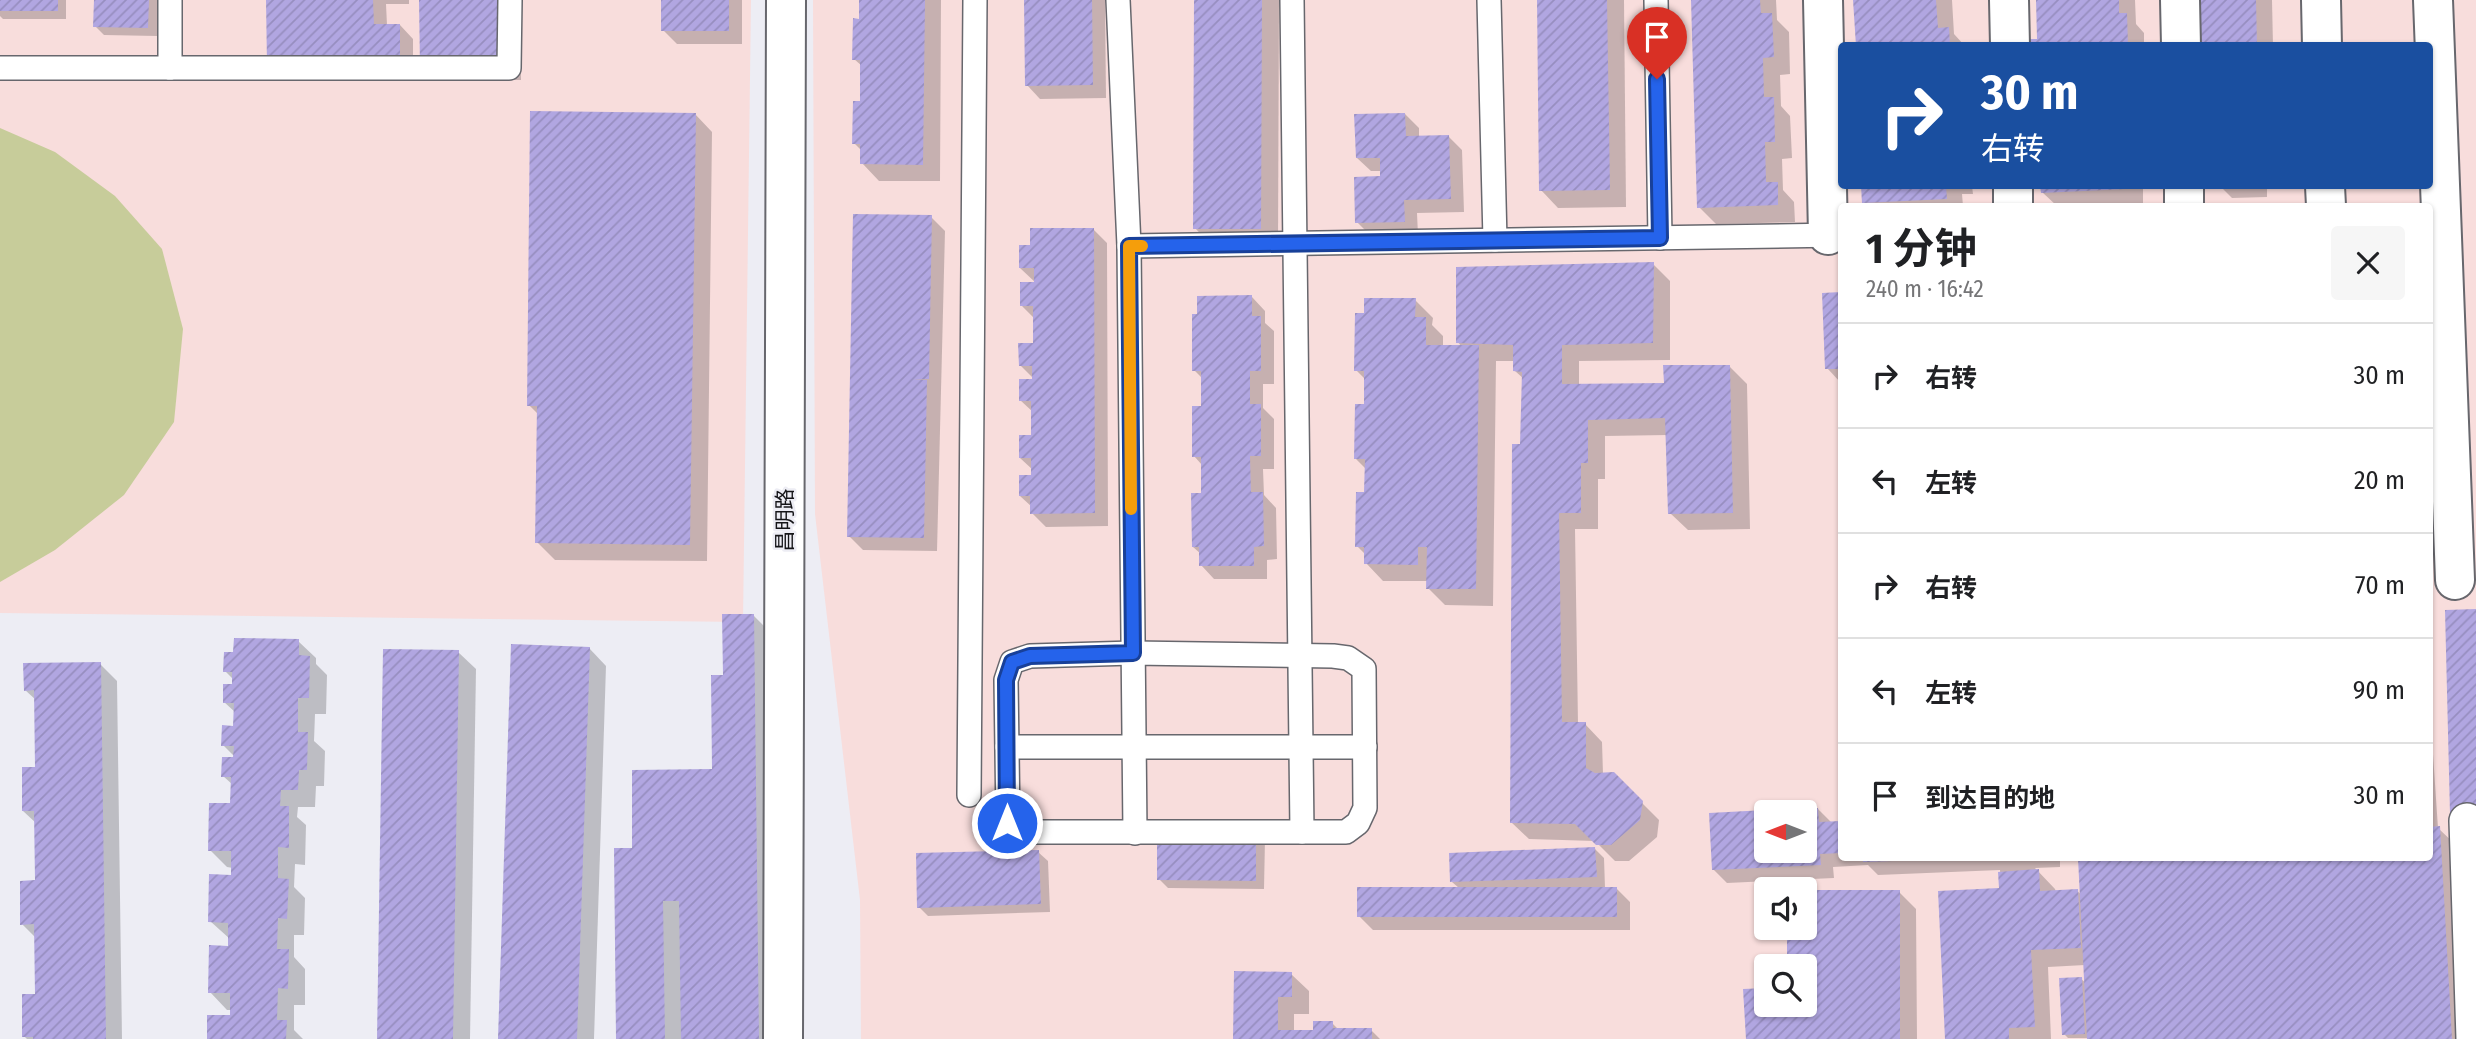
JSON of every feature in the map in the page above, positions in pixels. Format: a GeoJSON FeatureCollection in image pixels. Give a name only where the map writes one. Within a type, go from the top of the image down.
{"type":"FeatureCollection","features":[{"type":"Feature","properties":{"kind":"street","name":"昌明路"},"geometry":{"type":"LineString","coordinates":[[783,1039],[786,0]]}},
{"type":"Feature","properties":{"kind":"street"},"geometry":{"type":"LineString","coordinates":[[1823,0],[1835,235]]}},
{"type":"Feature","properties":{"kind":"street"},"geometry":{"type":"LineString","coordinates":[[2009,0],[2010,42]]}},
{"type":"Feature","properties":{"kind":"street"},"geometry":{"type":"LineString","coordinates":[[2180,0],[2181,42]]}},
{"type":"Feature","properties":{"kind":"street"},"geometry":{"type":"LineString","coordinates":[[2321,0],[2322,42]]}},
{"type":"Feature","properties":{"kind":"street"},"geometry":{"type":"LineString","coordinates":[[2433,0],[2453,580]]}},
{"type":"Feature","properties":{"kind":"street"},"geometry":{"type":"LineString","coordinates":[[2467,821],[2474,1039]]}},
{"type":"Feature","properties":{"kind":"lane"},"geometry":{"type":"LineString","coordinates":[[170,0],[170,68]]}},
{"type":"Feature","properties":{"kind":"lane"},"geometry":{"type":"LineString","coordinates":[[0,68],[509,68],[510,0]]}},
{"type":"Feature","properties":{"kind":"lane"},"geometry":{"type":"LineString","coordinates":[[970,795],[975,0]]}},
{"type":"Feature","properties":{"kind":"lane"},"geometry":{"type":"LineString","coordinates":[[1118,0],[1129,246],[1135,833]]}},
{"type":"Feature","properties":{"kind":"lane"},"geometry":{"type":"LineString","coordinates":[[1292,0],[1302,832]]}},
{"type":"Feature","properties":{"kind":"lane"},"geometry":{"type":"LineString","coordinates":[[1489,0],[1495,240]]}},
{"type":"Feature","properties":{"kind":"lane"},"geometry":{"type":"LineString","coordinates":[[1656,0],[1660,238]]}},
{"type":"Feature","properties":{"kind":"lane"},"geometry":{"type":"LineString","coordinates":[[1129,246],[1835,235]]}},
{"type":"Feature","properties":{"kind":"lane"},"geometry":{"type":"LineString","coordinates":[[1133,653],[1300,656],[1348,658],[1363,669],[1366,808],[1358,823],[1346,832],[1019,832],[1007,823],[1006,680],[1012,662],[1030,656],[1133,653]]}},
{"type":"Feature","properties":{"kind":"lane"},"geometry":{"type":"LineString","coordinates":[[1007,747],[1365,747]]}},
{"type":"Feature","properties":{"kind":"shaded area"},"geometry":{"type":"Polygon","coordinates":[[[0,0],[751,0],[743,622],[0,613],[0,0]]]}},
{"type":"Feature","properties":{"kind":"shaded area"},"geometry":{"type":"Polygon","coordinates":[[[813,0],[2476,0],[2476,1039],[861,1039],[860,900],[815,514],[813,0]]]}},
{"type":"Feature","properties":{"kind":"green space"},"geometry":{"type":"Polygon","coordinates":[[[0,128],[55,152],[115,196],[162,249],[183,329],[174,422],[124,495],[55,550],[0,582],[0,128]]]}},
{"type":"Feature","properties":{"kind":"building"},"geometry":{"type":"Polygon","coordinates":[[[0,0],[58,0],[58,11],[0,11],[0,0]]]}},
{"type":"Feature","properties":{"kind":"building"},"geometry":{"type":"Polygon","coordinates":[[[94,0],[149,0],[148,28],[93,27],[94,0]]]}},
{"type":"Feature","properties":{"kind":"building"},"geometry":{"type":"Polygon","coordinates":[[[266,0],[373,0],[374,24],[400,24],[400,64],[267,65],[266,0]]]}},
{"type":"Feature","properties":{"kind":"building"},"geometry":{"type":"Polygon","coordinates":[[[419,0],[507,0],[508,66],[420,67],[419,0]]]}},
{"type":"Feature","properties":{"kind":"building"},"geometry":{"type":"Polygon","coordinates":[[[661,0],[729,0],[729,31],[661,31],[661,0]]]}},
{"type":"Feature","properties":{"kind":"building"},"geometry":{"type":"Polygon","coordinates":[[[859,0],[925,0],[923,165],[860,164],[860,144],[852,144],[853,101],[860,101],[860,60],[852,60],[853,18],[859,19],[859,0]]]}},
{"type":"Feature","properties":{"kind":"building"},"geometry":{"type":"Polygon","coordinates":[[[1024,0],[1092,0],[1093,85],[1025,86],[1024,0]]]}},
{"type":"Feature","properties":{"kind":"building"},"geometry":{"type":"Polygon","coordinates":[[[1194,0],[1262,0],[1261,229],[1193,229],[1194,0]]]}},
{"type":"Feature","properties":{"kind":"building"},"geometry":{"type":"Polygon","coordinates":[[[1537,0],[1607,0],[1610,190],[1539,191],[1537,0]]]}},
{"type":"Feature","properties":{"kind":"building"},"geometry":{"type":"Polygon","coordinates":[[[1691,0],[1760,0],[1761,13],[1772,13],[1774,57],[1763,58],[1764,97],[1774,97],[1775,142],[1765,142],[1766,182],[1778,182],[1778,205],[1697,208],[1691,0]]]}},
{"type":"Feature","properties":{"kind":"building"},"geometry":{"type":"Polygon","coordinates":[[[1853,0],[1936,0],[1938,28],[1949,27],[1950,42],[1856,42],[1853,0]]]}},
{"type":"Feature","properties":{"kind":"building"},"geometry":{"type":"Polygon","coordinates":[[[2036,0],[2119,0],[2119,13],[2127,13],[2128,42],[2023,42],[2023,39],[2037,39],[2036,0]]]}},
{"type":"Feature","properties":{"kind":"building"},"geometry":{"type":"Polygon","coordinates":[[[2200,0],[2256,0],[2257,42],[2201,42],[2200,0]]]}},
{"type":"Feature","properties":{"kind":"building"},"geometry":{"type":"Polygon","coordinates":[[[530,111],[696,113],[690,545],[535,543],[537,406],[527,406],[530,111]]]}},
{"type":"Feature","properties":{"kind":"building"},"geometry":{"type":"Polygon","coordinates":[[[1405,113],[1406,136],[1449,135],[1451,199],[1404,200],[1405,222],[1355,223],[1354,177],[1380,176],[1380,158],[1356,158],[1354,114],[1405,113]]]}},
{"type":"Feature","properties":{"kind":"building"},"geometry":{"type":"Polygon","coordinates":[[[1861,189],[1946,189],[1947,199],[1862,203],[1861,189]]]}},
{"type":"Feature","properties":{"kind":"building"},"geometry":{"type":"Polygon","coordinates":[[[2040,189],[2126,189],[2041,193],[2040,189]]]}},
{"type":"Feature","properties":{"kind":"building"},"geometry":{"type":"Polygon","coordinates":[[[853,214],[932,215],[929,379],[913,379],[927,380],[924,538],[847,537],[853,214]]]}},
{"type":"Feature","properties":{"kind":"building"},"geometry":{"type":"Polygon","coordinates":[[[1030,228],[1094,228],[1095,513],[1030,514],[1030,496],[1019,496],[1019,475],[1031,475],[1031,458],[1019,458],[1019,435],[1031,435],[1031,401],[1019,401],[1019,379],[1032,379],[1032,366],[1019,366],[1018,343],[1033,343],[1033,306],[1020,306],[1020,282],[1034,282],[1034,268],[1019,268],[1019,245],[1030,245],[1030,228]]]}},
{"type":"Feature","properties":{"kind":"building"},"geometry":{"type":"Polygon","coordinates":[[[1654,262],[1653,343],[1562,345],[1562,384],[1664,383],[1663,365],[1730,365],[1733,513],[1668,514],[1665,418],[1588,420],[1588,463],[1581,463],[1581,513],[1559,513],[1562,722],[1586,722],[1586,768],[1595,773],[1614,772],[1643,801],[1640,820],[1611,845],[1596,845],[1575,824],[1510,823],[1512,444],[1520,444],[1522,372],[1513,371],[1513,345],[1456,343],[1456,267],[1654,262]]]}},
{"type":"Feature","properties":{"kind":"building"},"geometry":{"type":"Polygon","coordinates":[[[1838,292],[1838,369],[1825,369],[1822,293],[1838,292]]]}},
{"type":"Feature","properties":{"kind":"building"},"geometry":{"type":"Polygon","coordinates":[[[1252,295],[1252,316],[1261,316],[1261,371],[1250,371],[1250,404],[1261,404],[1261,456],[1250,456],[1251,492],[1263,492],[1264,546],[1254,547],[1254,566],[1199,566],[1199,547],[1192,547],[1191,493],[1201,493],[1201,457],[1192,457],[1192,406],[1201,406],[1201,371],[1192,371],[1192,314],[1197,314],[1197,296],[1252,295]]]}},
{"type":"Feature","properties":{"kind":"building"},"geometry":{"type":"Polygon","coordinates":[[[1364,298],[1416,298],[1415,317],[1426,317],[1426,345],[1479,345],[1476,589],[1426,589],[1427,547],[1418,547],[1418,565],[1364,564],[1364,547],[1355,547],[1356,492],[1364,492],[1365,459],[1354,459],[1355,404],[1364,404],[1364,371],[1354,371],[1355,313],[1364,313],[1364,298]]]}},
{"type":"Feature","properties":{"kind":"building"},"geometry":{"type":"Polygon","coordinates":[[[2476,609],[2476,813],[2450,814],[2445,610],[2476,609]]]}},
{"type":"Feature","properties":{"kind":"building"},"geometry":{"type":"Polygon","coordinates":[[[722,614],[754,614],[759,1039],[681,1039],[679,901],[663,901],[665,1039],[616,1039],[614,848],[632,848],[632,770],[712,769],[711,675],[723,675],[722,614]]]}},
{"type":"Feature","properties":{"kind":"building"},"geometry":{"type":"Polygon","coordinates":[[[234,638],[299,639],[299,655],[310,656],[309,698],[298,698],[298,732],[308,732],[307,770],[299,770],[298,790],[281,790],[280,806],[289,806],[289,848],[278,847],[278,878],[289,879],[287,919],[278,918],[277,949],[289,949],[288,989],[278,988],[277,1020],[287,1020],[286,1039],[207,1039],[207,1015],[230,1015],[230,993],[208,993],[209,945],[228,946],[228,923],[208,922],[209,874],[231,875],[231,851],[208,851],[209,803],[230,803],[231,777],[221,777],[222,757],[233,757],[234,746],[221,746],[222,725],[233,726],[234,703],[223,703],[223,684],[232,684],[232,672],[223,672],[224,652],[233,652],[234,638]]]}},
{"type":"Feature","properties":{"kind":"building"},"geometry":{"type":"Polygon","coordinates":[[[511,644],[590,647],[577,1039],[498,1039],[511,644]]]}},
{"type":"Feature","properties":{"kind":"building"},"geometry":{"type":"Polygon","coordinates":[[[383,649],[459,650],[453,1039],[377,1039],[383,649]]]}},
{"type":"Feature","properties":{"kind":"building"},"geometry":{"type":"Polygon","coordinates":[[[101,662],[106,1039],[22,1037],[22,994],[35,994],[34,924],[20,925],[20,881],[35,880],[34,811],[22,811],[22,767],[35,767],[34,690],[24,691],[23,663],[101,662]]]}},
{"type":"Feature","properties":{"kind":"building"},"geometry":{"type":"Polygon","coordinates":[[[1818,808],[1819,822],[1838,821],[1838,853],[1820,854],[1821,865],[1712,870],[1709,813],[1754,811],[1754,863],[1817,863],[1818,808]]]}},
{"type":"Feature","properties":{"kind":"building"},"geometry":{"type":"Polygon","coordinates":[[[1157,826],[1256,828],[1256,881],[1157,880],[1157,826]]]}},
{"type":"Feature","properties":{"kind":"building"},"geometry":{"type":"Polygon","coordinates":[[[2440,826],[2452,1039],[2087,1039],[2078,861],[2433,861],[2433,827],[2440,826]]]}},
{"type":"Feature","properties":{"kind":"building"},"geometry":{"type":"Polygon","coordinates":[[[1595,847],[1597,877],[1450,882],[1449,853],[1595,847]]]}},
{"type":"Feature","properties":{"kind":"building"},"geometry":{"type":"Polygon","coordinates":[[[1039,850],[1041,904],[917,908],[916,853],[1039,850]]]}},
{"type":"Feature","properties":{"kind":"building"},"geometry":{"type":"Polygon","coordinates":[[[2039,869],[2040,891],[2078,889],[2081,948],[2031,950],[2035,1027],[2009,1028],[2009,1039],[1945,1039],[1938,891],[1999,888],[1998,872],[2039,869]]]}},
{"type":"Feature","properties":{"kind":"building"},"geometry":{"type":"Polygon","coordinates":[[[1357,887],[1617,887],[1617,917],[1357,917],[1357,887]]]}},
{"type":"Feature","properties":{"kind":"building"},"geometry":{"type":"Polygon","coordinates":[[[1817,890],[1900,890],[1900,1039],[1746,1039],[1743,989],[1754,989],[1754,1017],[1817,1017],[1817,954],[1787,954],[1787,940],[1817,940],[1817,890]]]}},
{"type":"Feature","properties":{"kind":"building"},"geometry":{"type":"Polygon","coordinates":[[[1234,971],[1292,972],[1292,997],[1278,997],[1278,1030],[1313,1030],[1313,1021],[1333,1021],[1333,1028],[1372,1028],[1372,1039],[1233,1039],[1234,971]]]}},
{"type":"Feature","properties":{"kind":"building"},"geometry":{"type":"Polygon","coordinates":[[[2082,977],[2085,1034],[2062,1035],[2059,978],[2082,977]]]}},
{"type":"Feature","properties":{"kind":"slow traffic"},"geometry":{"type":"LineString","coordinates":[[1131,509],[1129,246],[1142,246]]}},
{"type":"Feature","properties":{"kind":"route"},"geometry":{"type":"LineString","coordinates":[[1007,823],[1006,680],[1012,662],[1030,656],[1133,653],[1129,246],[1660,238],[1657,79]]}}]}
